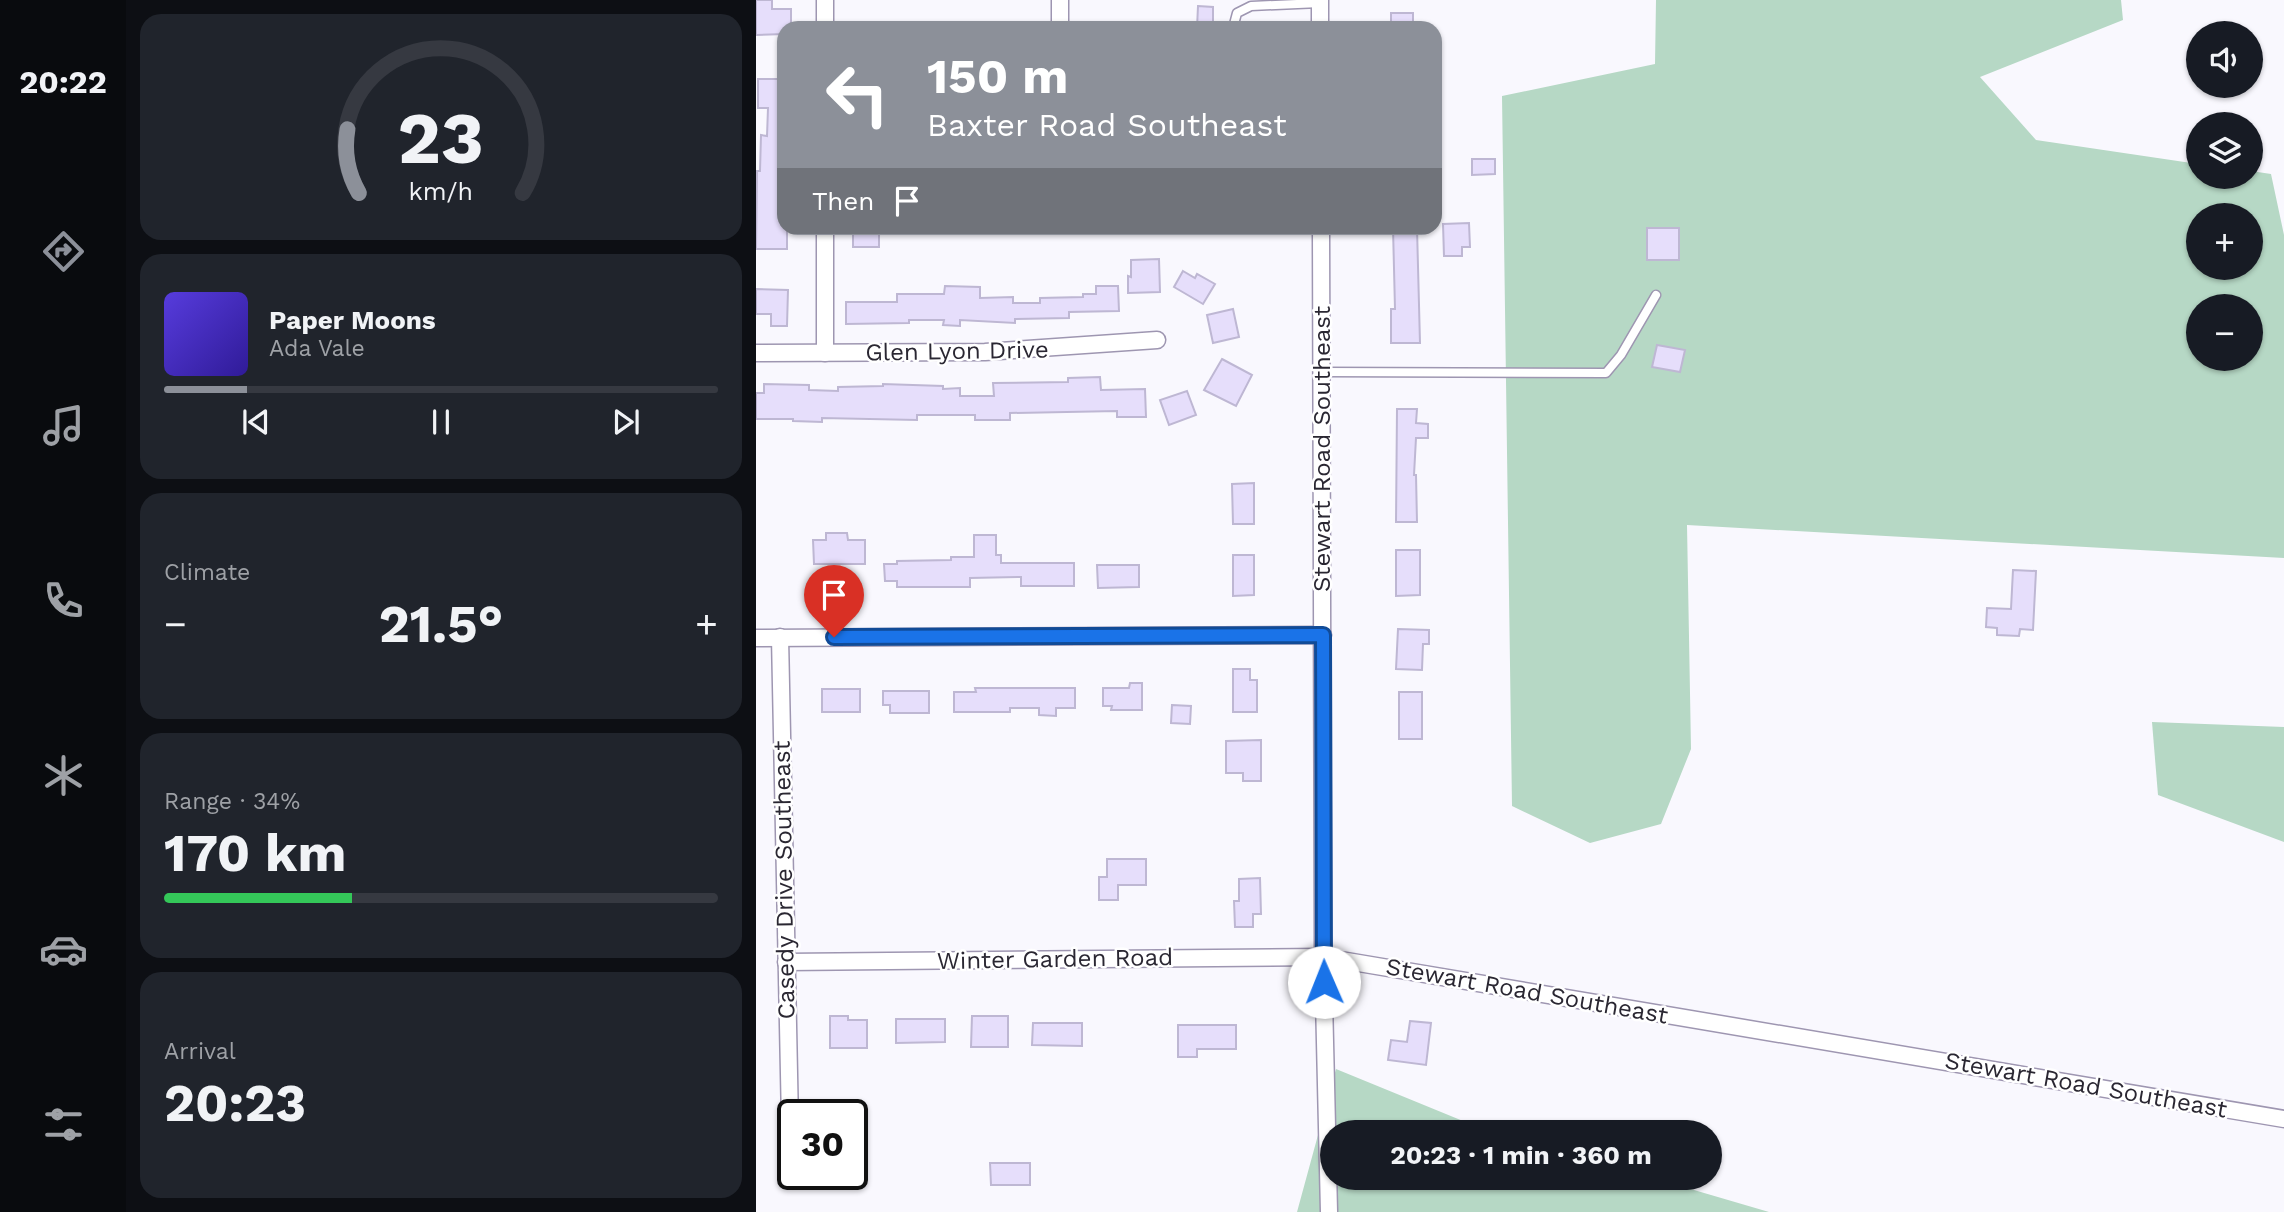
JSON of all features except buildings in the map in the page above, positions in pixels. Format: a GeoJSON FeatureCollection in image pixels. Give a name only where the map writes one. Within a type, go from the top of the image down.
{"type":"FeatureCollection","features":[{"type":"Feature","properties":{"kind":"street"},"geometry":{"type":"LineString","coordinates":[[825,0],[825,21]]}},
{"type":"Feature","properties":{"kind":"street"},"geometry":{"type":"LineString","coordinates":[[1060,0],[1060,21]]}},
{"type":"Feature","properties":{"kind":"street"},"geometry":{"type":"LineString","coordinates":[[1320,1],[1320,21]]}},
{"type":"Feature","properties":{"kind":"street"},"geometry":{"type":"LineString","coordinates":[[825,235],[825,353]]}},
{"type":"Feature","properties":{"kind":"street","name":"Stewart Road Southeast"},"geometry":{"type":"LineString","coordinates":[[1321,235],[1323,957],[2284,1119]]}},
{"type":"Feature","properties":{"kind":"street","name":"Glen Lyon Drive"},"geometry":{"type":"LineString","coordinates":[[756,353],[1034,350],[1157,340]]}},
{"type":"Feature","properties":{"kind":"street"},"geometry":{"type":"LineString","coordinates":[[756,638],[1323,635]]}},
{"type":"Feature","properties":{"kind":"street","name":"Casedy Drive Southeast"},"geometry":{"type":"LineString","coordinates":[[780,637],[789,1099]]}},
{"type":"Feature","properties":{"kind":"street"},"geometry":{"type":"LineString","coordinates":[[1323,957],[1329,1212]]}},
{"type":"Feature","properties":{"kind":"street","name":"Winter Garden Road"},"geometry":{"type":"LineString","coordinates":[[786,962],[1323,957]]}},
{"type":"Feature","properties":{"kind":"lane"},"geometry":{"type":"LineString","coordinates":[[1235,21],[1237,13],[1251,6],[1320,1]]}},
{"type":"Feature","properties":{"kind":"lane"},"geometry":{"type":"LineString","coordinates":[[1322,372],[1606,373],[1621,355],[1656,295]]}},
{"type":"Feature","properties":{"kind":"green space"},"geometry":{"type":"Polygon","coordinates":[[[1656,0],[2121,0],[2123,20],[1980,77],[2036,140],[2186,162],[2186,189],[2263,189],[2263,173],[2271,174],[2284,235],[2284,558],[1687,525],[1691,749],[1661,824],[1590,843],[1512,806],[1502,96],[1655,64],[1656,0]]]}},
{"type":"Feature","properties":{"kind":"green space"},"geometry":{"type":"Polygon","coordinates":[[[2152,722],[2284,727],[2284,842],[2158,795],[2152,722]]]}},
{"type":"Feature","properties":{"kind":"green space"},"geometry":{"type":"Polygon","coordinates":[[[1336,1069],[1461,1120],[1322,1120],[1336,1069]]]}},
{"type":"Feature","properties":{"kind":"green space"},"geometry":{"type":"Polygon","coordinates":[[[1320,1128],[1320,1190],[1694,1190],[1769,1212],[1297,1212],[1320,1128]]]}},
{"type":"Feature","properties":{"kind":"route"},"geometry":{"type":"LineString","coordinates":[[834,637],[1323,635],[1324,982]]}}]}
